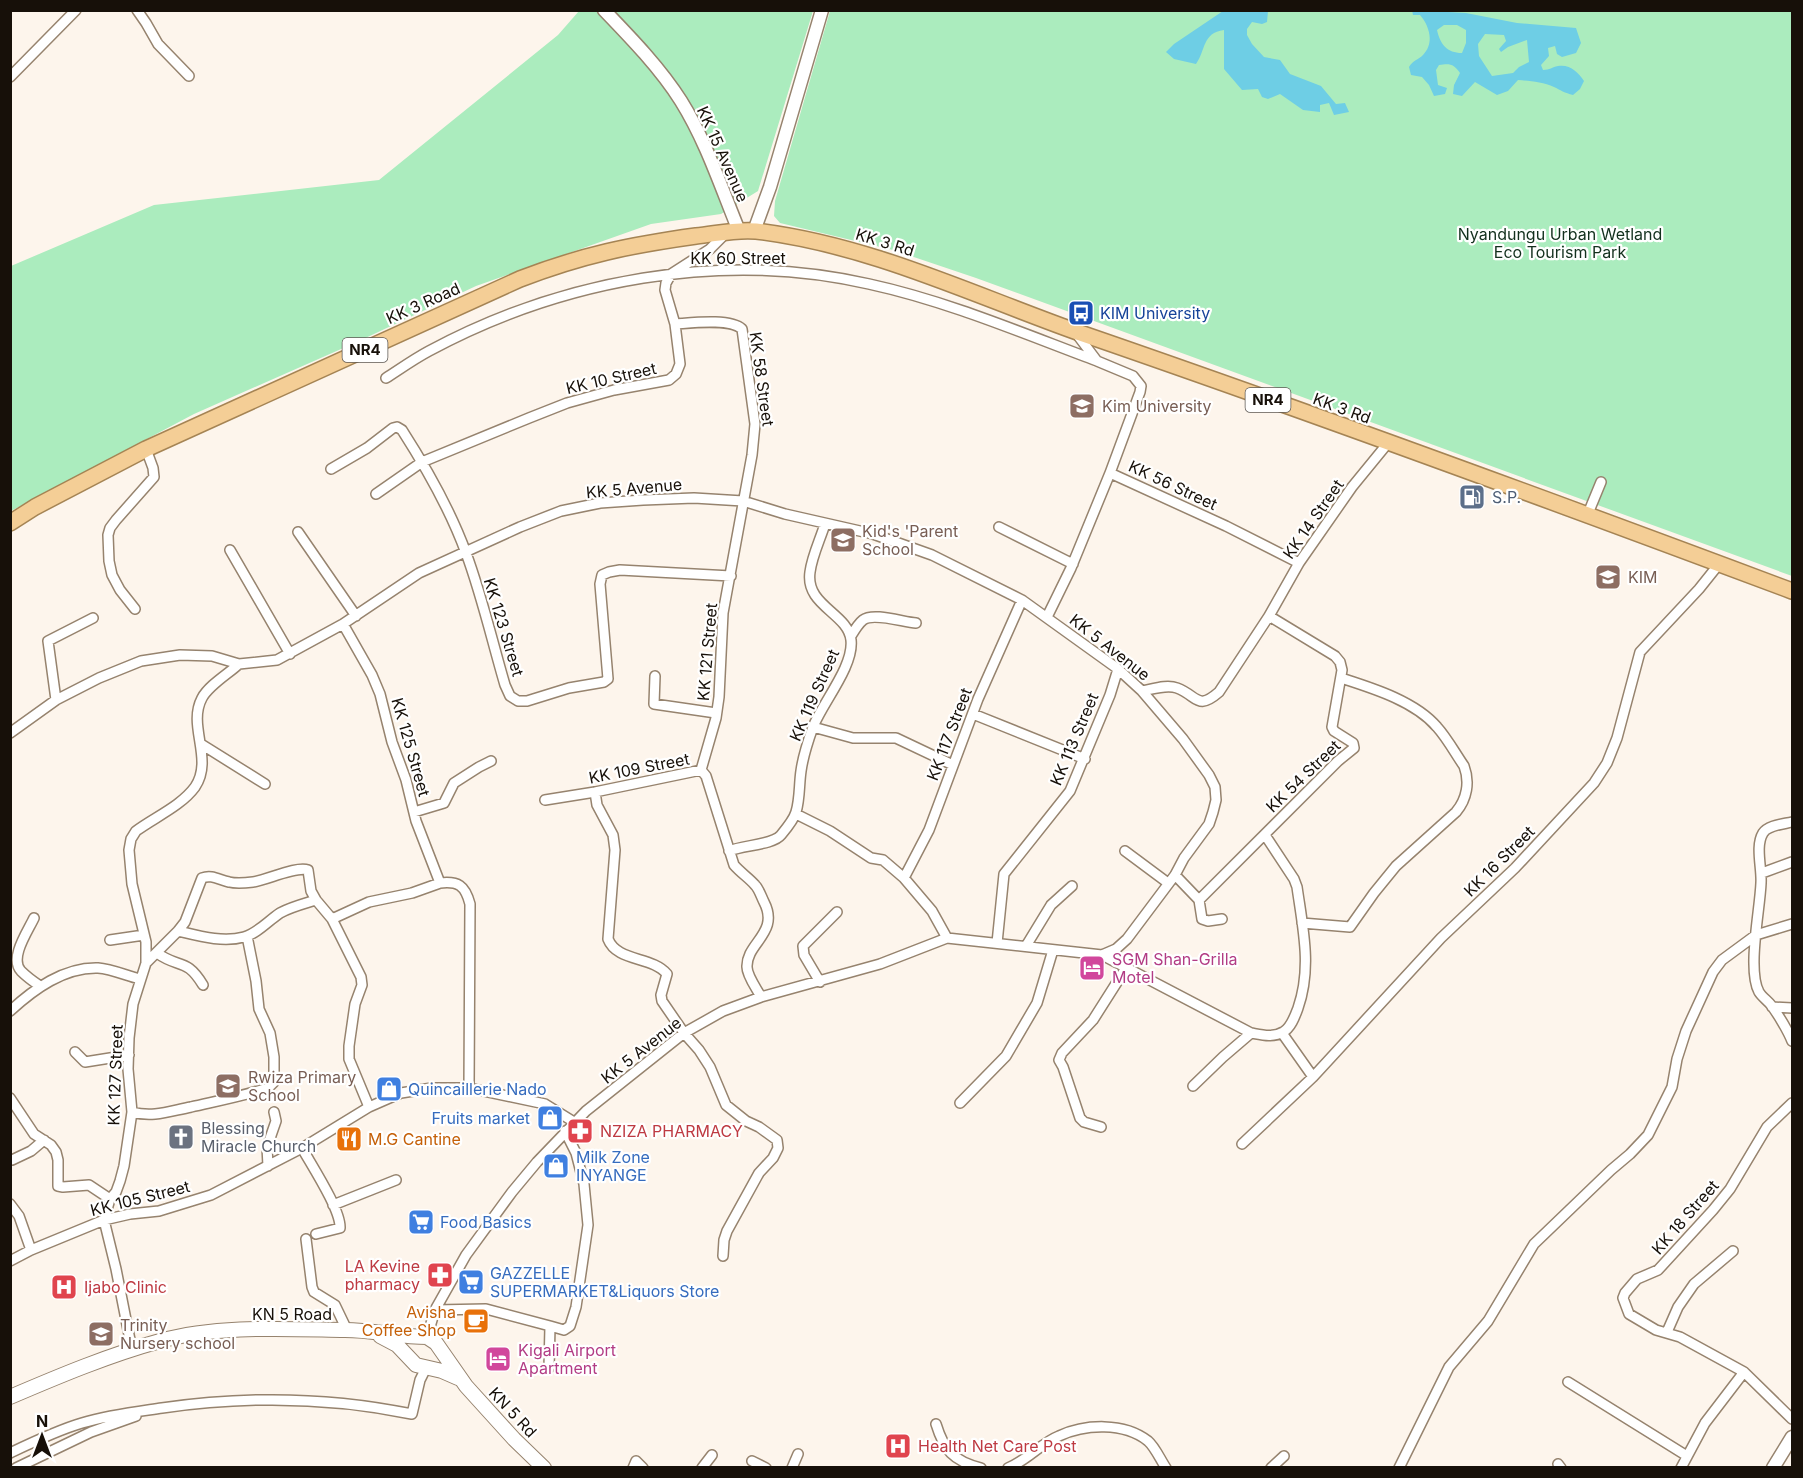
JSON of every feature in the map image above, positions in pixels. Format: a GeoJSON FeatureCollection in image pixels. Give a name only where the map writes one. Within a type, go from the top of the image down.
{"type":"FeatureCollection","features":[{"type":"Feature","properties":{"kind":"highway","name":"KK 3 Rd"},"geometry":{"type":"LineString","coordinates":[[740,231],[814,241],[876,257],[926,274],[1074,331],[1792,591]]}},
{"type":"Feature","properties":{"kind":"highway","name":"KK 3 Road"},"geometry":{"type":"LineString","coordinates":[[10,523],[35,507],[146,449],[510,284],[562,263],[606,251],[649,243],[740,231]]}},
{"type":"Feature","properties":{"kind":"main road","name":"KN 5 Road"},"geometry":{"type":"LineString","coordinates":[[11,1397],[83,1367],[160,1341],[218,1332],[369,1331]]}},
{"type":"Feature","properties":{"kind":"main road"},"geometry":{"type":"LineString","coordinates":[[369,1331],[424,1337]]}},
{"type":"Feature","properties":{"kind":"main road","name":"KN 5 Rd"},"geometry":{"type":"LineString","coordinates":[[369,1331],[397,1345],[416,1365],[459,1378]]}},
{"type":"Feature","properties":{"kind":"main road"},"geometry":{"type":"LineString","coordinates":[[410,1358],[410,1347],[416,1339],[424,1337]]}},
{"type":"Feature","properties":{"kind":"main road","name":"KN 5 Rd"},"geometry":{"type":"LineString","coordinates":[[424,1337],[435,1341],[459,1378],[514,1439],[544,1467]]}},
{"type":"Feature","properties":{"kind":"main road"},"geometry":{"type":"LineString","coordinates":[[428,1367],[439,1358],[439,1347]]}},
{"type":"Feature","properties":{"kind":"street"},"geometry":{"type":"LineString","coordinates":[[10,77],[76,10]]}},
{"type":"Feature","properties":{"kind":"street"},"geometry":{"type":"LineString","coordinates":[[137,10],[147,22],[158,44],[189,76]]}},
{"type":"Feature","properties":{"kind":"street","name":"KK 15 Avenue"},"geometry":{"type":"LineString","coordinates":[[603,10],[664,77],[681,101],[694,125],[740,231]]}},
{"type":"Feature","properties":{"kind":"street"},"geometry":{"type":"LineString","coordinates":[[671,274],[740,231],[770,187],[822,10]]}},
{"type":"Feature","properties":{"kind":"street","name":"KK 60 Street"},"geometry":{"type":"LineString","coordinates":[[386,378],[427,352],[470,331],[518,311],[592,288],[671,274],[715,270],[771,270],[823,275],[867,283],[924,298],[1133,376],[1141,386],[1110,473]]}},
{"type":"Feature","properties":{"kind":"street","name":"KK 10 Street"},"geometry":{"type":"LineString","coordinates":[[375,494],[422,462],[567,403],[614,390],[669,380],[676,374],[680,364],[675,324],[665,290],[671,274]]}},
{"type":"Feature","properties":{"kind":"street","name":"KK 58 Street"},"geometry":{"type":"LineString","coordinates":[[675,324],[728,323],[737,324],[742,329],[755,424],[752,455],[743,501]]}},
{"type":"Feature","properties":{"kind":"street"},"geometry":{"type":"LineString","coordinates":[[1074,331],[1097,361]]}},
{"type":"Feature","properties":{"kind":"street"},"geometry":{"type":"LineString","coordinates":[[331,469],[367,448],[393,428],[397,427],[402,430],[443,501],[466,552]]}},
{"type":"Feature","properties":{"kind":"street","name":"KK 14 Street"},"geometry":{"type":"LineString","coordinates":[[1269,616],[1299,563],[1352,487],[1388,443]]}},
{"type":"Feature","properties":{"kind":"street"},"geometry":{"type":"LineString","coordinates":[[135,609],[112,575],[108,541],[110,528],[154,477],[146,449]]}},
{"type":"Feature","properties":{"kind":"street","name":"KK 56 Street"},"geometry":{"type":"LineString","coordinates":[[1047,617],[1073,564],[1110,473],[1226,526],[1299,563]]}},
{"type":"Feature","properties":{"kind":"street"},"geometry":{"type":"LineString","coordinates":[[1587,516],[1601,482]]}},
{"type":"Feature","properties":{"kind":"street","name":"KK 5 Avenue"},"geometry":{"type":"LineString","coordinates":[[10,733],[56,700],[99,678],[141,661],[180,655],[212,656],[239,664],[277,660],[343,624],[420,573],[520,527],[561,511],[600,503],[694,498],[743,501],[825,524],[873,534],[932,555],[1022,600],[1118,669],[1143,691],[1209,775],[1215,787],[1216,800],[1209,824],[1175,875],[1127,939],[1116,949],[1102,955],[947,938],[880,964],[761,997],[723,1011],[684,1034],[640,1066],[574,1122],[512,1192],[466,1254],[435,1310],[424,1337]]}},
{"type":"Feature","properties":{"kind":"street","name":"KK 121 Street"},"geometry":{"type":"LineString","coordinates":[[701,770],[719,697],[723,613],[743,501]]}},
{"type":"Feature","properties":{"kind":"street","name":"KK 119 Street"},"geometry":{"type":"LineString","coordinates":[[796,814],[801,770],[813,727],[846,666],[851,645],[851,636],[845,625],[823,606],[814,594],[810,583],[810,572],[825,524]]}},
{"type":"Feature","properties":{"kind":"street"},"geometry":{"type":"LineString","coordinates":[[999,527],[1073,564]]}},
{"type":"Feature","properties":{"kind":"street"},"geometry":{"type":"LineString","coordinates":[[298,532],[356,616]]}},
{"type":"Feature","properties":{"kind":"street"},"geometry":{"type":"LineString","coordinates":[[230,550],[290,654]]}},
{"type":"Feature","properties":{"kind":"street","name":"KK 123 Street"},"geometry":{"type":"LineString","coordinates":[[466,552],[506,686],[510,696],[518,701],[527,701],[551,693],[604,682],[608,679],[600,584],[602,575],[620,570],[731,576]]}},
{"type":"Feature","properties":{"kind":"street","name":"KK 16 Street"},"geometry":{"type":"LineString","coordinates":[[1242,1144],[1312,1077],[1441,938],[1515,868],[1594,783],[1607,763],[1617,738],[1640,652],[1719,564]]}},
{"type":"Feature","properties":{"kind":"street","name":"KK 117 Street"},"geometry":{"type":"LineString","coordinates":[[904,878],[929,830],[973,714],[1022,600]]}},
{"type":"Feature","properties":{"kind":"street"},"geometry":{"type":"LineString","coordinates":[[851,636],[863,620],[869,617],[877,616],[916,624]]}},
{"type":"Feature","properties":{"kind":"street"},"geometry":{"type":"LineString","coordinates":[[1143,691],[1176,687],[1200,702],[1209,700],[1219,692],[1269,616],[1335,656],[1342,670],[1341,678],[1395,698],[1428,718],[1438,728],[1464,766],[1466,791],[1461,805],[1396,866],[1350,927],[1302,923]]}},
{"type":"Feature","properties":{"kind":"street"},"geometry":{"type":"LineString","coordinates":[[56,700],[48,641],[93,618]]}},
{"type":"Feature","properties":{"kind":"street","name":"KK 125 Street"},"geometry":{"type":"LineString","coordinates":[[343,624],[380,693],[392,742],[406,780],[414,812],[440,883]]}},
{"type":"Feature","properties":{"kind":"street","name":"KK 127 Street"},"geometry":{"type":"LineString","coordinates":[[104,1220],[110,1199],[116,1192],[120,1181],[132,1112],[129,1055],[133,1004],[146,963],[144,935],[132,884],[129,850],[131,839],[136,831],[185,799],[196,785],[202,769],[197,712],[203,696],[239,664]]}},
{"type":"Feature","properties":{"kind":"street","name":"KK 113 Street"},"geometry":{"type":"LineString","coordinates":[[997,943],[1004,874],[1071,791],[1110,695],[1118,669]]}},
{"type":"Feature","properties":{"kind":"street"},"geometry":{"type":"LineString","coordinates":[[655,676],[654,704],[716,713]]}},
{"type":"Feature","properties":{"kind":"street","name":"KK 54 Street"},"geometry":{"type":"LineString","coordinates":[[1199,900],[1354,747],[1332,728],[1341,678]]}},
{"type":"Feature","properties":{"kind":"street"},"geometry":{"type":"LineString","coordinates":[[973,714],[1085,759]]}},
{"type":"Feature","properties":{"kind":"street"},"geometry":{"type":"LineString","coordinates":[[813,727],[853,738],[896,738],[953,765]]}},
{"type":"Feature","properties":{"kind":"street"},"geometry":{"type":"LineString","coordinates":[[201,744],[265,784]]}},
{"type":"Feature","properties":{"kind":"street"},"geometry":{"type":"LineString","coordinates":[[414,812],[444,803],[452,785],[471,771],[491,761]]}},
{"type":"Feature","properties":{"kind":"street","name":"KK 109 Street"},"geometry":{"type":"LineString","coordinates":[[545,800],[701,770],[706,776],[735,865],[756,885],[769,918],[765,930],[748,959],[747,967],[761,997]]}},
{"type":"Feature","properties":{"kind":"street"},"geometry":{"type":"LineString","coordinates":[[595,792],[597,806],[613,835],[615,850],[608,939],[612,948],[656,965],[667,974],[661,995],[662,1001],[710,1067],[726,1105],[746,1121],[774,1137],[778,1144],[773,1158],[759,1173],[728,1231],[724,1240],[723,1256]]}},
{"type":"Feature","properties":{"kind":"street"},"geometry":{"type":"LineString","coordinates":[[729,850],[779,837],[796,814],[830,831],[867,856],[883,860],[904,878],[932,911],[947,938]]}},
{"type":"Feature","properties":{"kind":"street"},"geometry":{"type":"LineString","coordinates":[[1792,822],[1767,828],[1762,835],[1760,844],[1762,873],[1753,957],[1759,992],[1772,1007],[1792,1041]]}},
{"type":"Feature","properties":{"kind":"street"},"geometry":{"type":"LineString","coordinates":[[1102,955],[1251,1033],[1269,1036],[1282,1033],[1295,1018],[1304,991],[1306,969],[1302,923],[1294,879],[1265,835]]}},
{"type":"Feature","properties":{"kind":"street"},"geometry":{"type":"LineString","coordinates":[[1125,850],[1168,883]]}},
{"type":"Feature","properties":{"kind":"street"},"geometry":{"type":"LineString","coordinates":[[1762,873],[1792,862]]}},
{"type":"Feature","properties":{"kind":"street","name":"KK 127 Street"},"geometry":{"type":"LineString","coordinates":[[146,963],[178,931],[190,910],[202,878],[214,876],[229,882],[253,882],[298,869],[308,870],[316,900]]}},
{"type":"Feature","properties":{"kind":"street"},"geometry":{"type":"LineString","coordinates":[[1175,875],[1199,900],[1202,919],[1205,921],[1222,919]]}},
{"type":"Feature","properties":{"kind":"street"},"geometry":{"type":"LineString","coordinates":[[332,919],[369,902],[412,893],[440,883],[450,882],[461,885],[468,893],[470,904],[469,1088]]}},
{"type":"Feature","properties":{"kind":"street"},"geometry":{"type":"LineString","coordinates":[[1026,946],[1051,905],[1072,886]]}},
{"type":"Feature","properties":{"kind":"street"},"geometry":{"type":"LineString","coordinates":[[178,931],[205,938],[247,936],[287,910],[316,900],[332,919],[361,976],[362,985],[356,1004],[349,1059],[369,1107]]}},
{"type":"Feature","properties":{"kind":"street"},"geometry":{"type":"LineString","coordinates":[[820,982],[804,955],[803,946],[837,912]]}},
{"type":"Feature","properties":{"kind":"street"},"geometry":{"type":"LineString","coordinates":[[34,918],[18,952],[18,965],[22,972],[40,986]]}},
{"type":"Feature","properties":{"kind":"street"},"geometry":{"type":"LineString","coordinates":[[1399,1467],[1449,1367],[1488,1321],[1534,1244],[1630,1154],[1648,1134],[1672,1087],[1677,1059],[1684,1038],[1709,980],[1722,960],[1756,935],[1792,924]]}},
{"type":"Feature","properties":{"kind":"street"},"geometry":{"type":"LineString","coordinates":[[110,940],[144,935]]}},
{"type":"Feature","properties":{"kind":"street"},"geometry":{"type":"LineString","coordinates":[[132,1112],[144,1115],[168,1113],[268,1088],[274,1082],[274,1057],[270,1033],[259,1009],[247,936]]}},
{"type":"Feature","properties":{"kind":"street"},"geometry":{"type":"LineString","coordinates":[[960,1103],[1006,1056],[1026,1024],[1037,1003],[1053,950]]}},
{"type":"Feature","properties":{"kind":"street"},"geometry":{"type":"LineString","coordinates":[[157,953],[165,959],[189,967],[203,985]]}},
{"type":"Feature","properties":{"kind":"street"},"geometry":{"type":"LineString","coordinates":[[12,1007],[40,986],[59,976],[85,969],[97,968],[140,979]]}},
{"type":"Feature","properties":{"kind":"street"},"geometry":{"type":"LineString","coordinates":[[1101,1127],[1084,1122],[1080,1118],[1059,1060],[1062,1053],[1093,1020],[1126,968]]}},
{"type":"Feature","properties":{"kind":"street"},"geometry":{"type":"LineString","coordinates":[[1772,1007],[1792,1008]]}},
{"type":"Feature","properties":{"kind":"street"},"geometry":{"type":"LineString","coordinates":[[1193,1086],[1251,1033]]}},
{"type":"Feature","properties":{"kind":"street"},"geometry":{"type":"LineString","coordinates":[[1282,1033],[1312,1077]]}},
{"type":"Feature","properties":{"kind":"street"},"geometry":{"type":"LineString","coordinates":[[75,1052],[86,1062],[129,1055]]}},
{"type":"Feature","properties":{"kind":"street","name":"KK 105 Street"},"geometry":{"type":"LineString","coordinates":[[10,1261],[104,1220],[182,1206],[228,1187],[302,1148],[369,1107],[401,1093],[432,1088],[469,1088],[545,1104],[574,1122]]}},
{"type":"Feature","properties":{"kind":"street"},"geometry":{"type":"LineString","coordinates":[[12,1103],[34,1134],[51,1145],[56,1152],[58,1186],[90,1185],[110,1199]]}},
{"type":"Feature","properties":{"kind":"street","name":"KK 18 Street"},"geometry":{"type":"LineString","coordinates":[[1667,1332],[1656,1330],[1629,1314],[1623,1298],[1625,1293],[1637,1279],[1659,1270],[1713,1210],[1730,1189],[1767,1127],[1792,1103]]}},
{"type":"Feature","properties":{"kind":"street"},"geometry":{"type":"LineString","coordinates":[[268,1166],[267,1148],[276,1121],[274,1112]]}},
{"type":"Feature","properties":{"kind":"street"},"geometry":{"type":"LineString","coordinates":[[435,1310],[486,1309],[567,1329],[576,1307],[588,1225],[586,1195],[576,1153],[566,1131]]}},
{"type":"Feature","properties":{"kind":"street"},"geometry":{"type":"LineString","coordinates":[[12,1160],[44,1140]]}},
{"type":"Feature","properties":{"kind":"street"},"geometry":{"type":"LineString","coordinates":[[302,1148],[341,1224],[340,1228],[316,1234]]}},
{"type":"Feature","properties":{"kind":"street"},"geometry":{"type":"LineString","coordinates":[[333,1205],[396,1180]]}},
{"type":"Feature","properties":{"kind":"street"},"geometry":{"type":"LineString","coordinates":[[10,1204],[19,1216],[31,1250]]}},
{"type":"Feature","properties":{"kind":"street"},"geometry":{"type":"LineString","coordinates":[[104,1220],[132,1350]]}},
{"type":"Feature","properties":{"kind":"street"},"geometry":{"type":"LineString","coordinates":[[306,1239],[314,1292],[335,1305],[347,1330]]}},
{"type":"Feature","properties":{"kind":"street"},"geometry":{"type":"LineString","coordinates":[[1733,1251],[1694,1284],[1678,1307],[1667,1332],[1744,1372],[1792,1419]]}},
{"type":"Feature","properties":{"kind":"street"},"geometry":{"type":"LineString","coordinates":[[549,1368],[550,1326]]}},
{"type":"Feature","properties":{"kind":"street"},"geometry":{"type":"LineString","coordinates":[[10,1453],[79,1423],[122,1413],[193,1403],[271,1400],[357,1405],[412,1414],[420,1380],[428,1367]]}},
{"type":"Feature","properties":{"kind":"street"},"geometry":{"type":"LineString","coordinates":[[1681,1467],[1716,1407],[1744,1372]]}},
{"type":"Feature","properties":{"kind":"street"},"geometry":{"type":"LineString","coordinates":[[1568,1382],[1687,1456]]}},
{"type":"Feature","properties":{"kind":"street"},"geometry":{"type":"LineString","coordinates":[[16,1467],[91,1432],[162,1408]]}},
{"type":"Feature","properties":{"kind":"street"},"geometry":{"type":"LineString","coordinates":[[936,1424],[941,1441],[951,1455],[970,1465],[981,1467]]}},
{"type":"Feature","properties":{"kind":"street"},"geometry":{"type":"LineString","coordinates":[[1008,1467],[1029,1457],[1057,1436],[1082,1428],[1109,1427],[1132,1431],[1150,1442],[1166,1467]]}},
{"type":"Feature","properties":{"kind":"street"},"geometry":{"type":"LineString","coordinates":[[1773,1467],[1792,1437]]}},
{"type":"Feature","properties":{"kind":"street"},"geometry":{"type":"LineString","coordinates":[[792,1467],[798,1454]]}},
{"type":"Feature","properties":{"kind":"street"},"geometry":{"type":"LineString","coordinates":[[702,1467],[712,1455]]}},
{"type":"Feature","properties":{"kind":"street"},"geometry":{"type":"LineString","coordinates":[[1271,1467],[1284,1456]]}},
{"type":"Feature","properties":{"kind":"street"},"geometry":{"type":"LineString","coordinates":[[752,1461],[766,1467]]}},
{"type":"Feature","properties":{"kind":"green space"},"geometry":{"type":"Polygon","coordinates":[[[579,11],[813,11],[758,191],[721,214],[651,224],[476,286],[357,342],[194,414],[11,511],[11,266],[154,205],[379,180],[558,35],[579,11]]]}},
{"type":"Feature","properties":{"kind":"green space","name":"Nyandungu Urban Wetland Eco Tourism Park"},"geometry":{"type":"Polygon","coordinates":[[[830,11],[1792,11],[1792,576],[976,278],[893,250],[780,223],[774,216],[775,201],[830,11]]]}},
{"type":"Feature","properties":{"kind":"water"},"geometry":{"type":"Polygon","coordinates":[[[1412,10],[1466,13],[1517,23],[1576,28],[1581,43],[1576,53],[1562,57],[1557,54],[1555,46],[1548,48],[1549,56],[1541,65],[1543,70],[1558,66],[1570,67],[1584,81],[1573,95],[1545,84],[1518,80],[1508,91],[1497,95],[1475,82],[1462,96],[1453,94],[1454,85],[1460,73],[1454,66],[1443,64],[1439,65],[1436,70],[1438,85],[1447,88],[1445,94],[1434,96],[1422,77],[1411,75],[1409,67],[1427,50],[1430,40],[1423,19],[1420,15],[1413,15],[1412,10]],[[1444,25],[1437,30],[1440,40],[1448,49],[1462,53],[1466,43],[1466,30],[1457,25],[1444,25]],[[1485,34],[1478,44],[1479,56],[1492,76],[1513,73],[1529,62],[1527,40],[1501,52],[1499,49],[1506,41],[1504,35],[1485,34]]]}},
{"type":"Feature","properties":{"kind":"water"},"geometry":{"type":"Polygon","coordinates":[[[1223,11],[1268,11],[1267,22],[1262,24],[1252,22],[1247,29],[1247,35],[1252,44],[1264,57],[1280,60],[1290,74],[1321,86],[1336,104],[1345,103],[1349,112],[1334,115],[1329,103],[1320,105],[1320,112],[1303,110],[1280,94],[1268,99],[1262,97],[1258,89],[1242,90],[1224,69],[1224,30],[1208,38],[1196,64],[1174,59],[1166,52],[1174,44],[1223,11]]]}},
{"type":"Feature","properties":{"kind":"place","name":"KIM University"},"geometry":{"type":"Point","coordinates":[1081,313]}},
{"type":"Feature","properties":{"kind":"place","name":"Kim University"},"geometry":{"type":"Point","coordinates":[1082,406]}},
{"type":"Feature","properties":{"kind":"place","name":"S.P."},"geometry":{"type":"Point","coordinates":[1472,497]}},
{"type":"Feature","properties":{"kind":"place","name":"Kid's 'Parent School"},"geometry":{"type":"Point","coordinates":[843,540]}},
{"type":"Feature","properties":{"kind":"place","name":"KIM"},"geometry":{"type":"Point","coordinates":[1608,577]}},
{"type":"Feature","properties":{"kind":"place","name":"SGM Shan-Grilla Motel"},"geometry":{"type":"Point","coordinates":[1092,968]}},
{"type":"Feature","properties":{"kind":"place","name":"Rwiza Primary School"},"geometry":{"type":"Point","coordinates":[228,1086]}},
{"type":"Feature","properties":{"kind":"place","name":"Quincaillerie Nado"},"geometry":{"type":"Point","coordinates":[389,1089]}},
{"type":"Feature","properties":{"kind":"place","name":"Fruits market"},"geometry":{"type":"Point","coordinates":[550,1118]}},
{"type":"Feature","properties":{"kind":"place","name":"NZIZA PHARMACY"},"geometry":{"type":"Point","coordinates":[580,1131]}},
{"type":"Feature","properties":{"kind":"place","name":"Blessing Miracle Church"},"geometry":{"type":"Point","coordinates":[181,1137]}},
{"type":"Feature","properties":{"kind":"place","name":"M.G Cantine"},"geometry":{"type":"Point","coordinates":[349,1139]}},
{"type":"Feature","properties":{"kind":"place","name":"Milk Zone INYANGE"},"geometry":{"type":"Point","coordinates":[556,1166]}},
{"type":"Feature","properties":{"kind":"place","name":"Food Basics"},"geometry":{"type":"Point","coordinates":[421,1222]}},
{"type":"Feature","properties":{"kind":"place","name":"LA Kevine pharmacy"},"geometry":{"type":"Point","coordinates":[440,1275]}},
{"type":"Feature","properties":{"kind":"place","name":"GAZZELLE SUPERMARKET&Liquors Store"},"geometry":{"type":"Point","coordinates":[471,1282]}},
{"type":"Feature","properties":{"kind":"place","name":"Ijabo Clinic"},"geometry":{"type":"Point","coordinates":[64,1287]}},
{"type":"Feature","properties":{"kind":"place","name":"Avisha Coffee Shop"},"geometry":{"type":"Point","coordinates":[476,1321]}},
{"type":"Feature","properties":{"kind":"place","name":"Trinity Nursery school"},"geometry":{"type":"Point","coordinates":[101,1334]}},
{"type":"Feature","properties":{"kind":"place","name":"Kigali Airport Apartment"},"geometry":{"type":"Point","coordinates":[498,1359]}},
{"type":"Feature","properties":{"kind":"place","name":"Health Net Care Post"},"geometry":{"type":"Point","coordinates":[898,1446]}}]}
